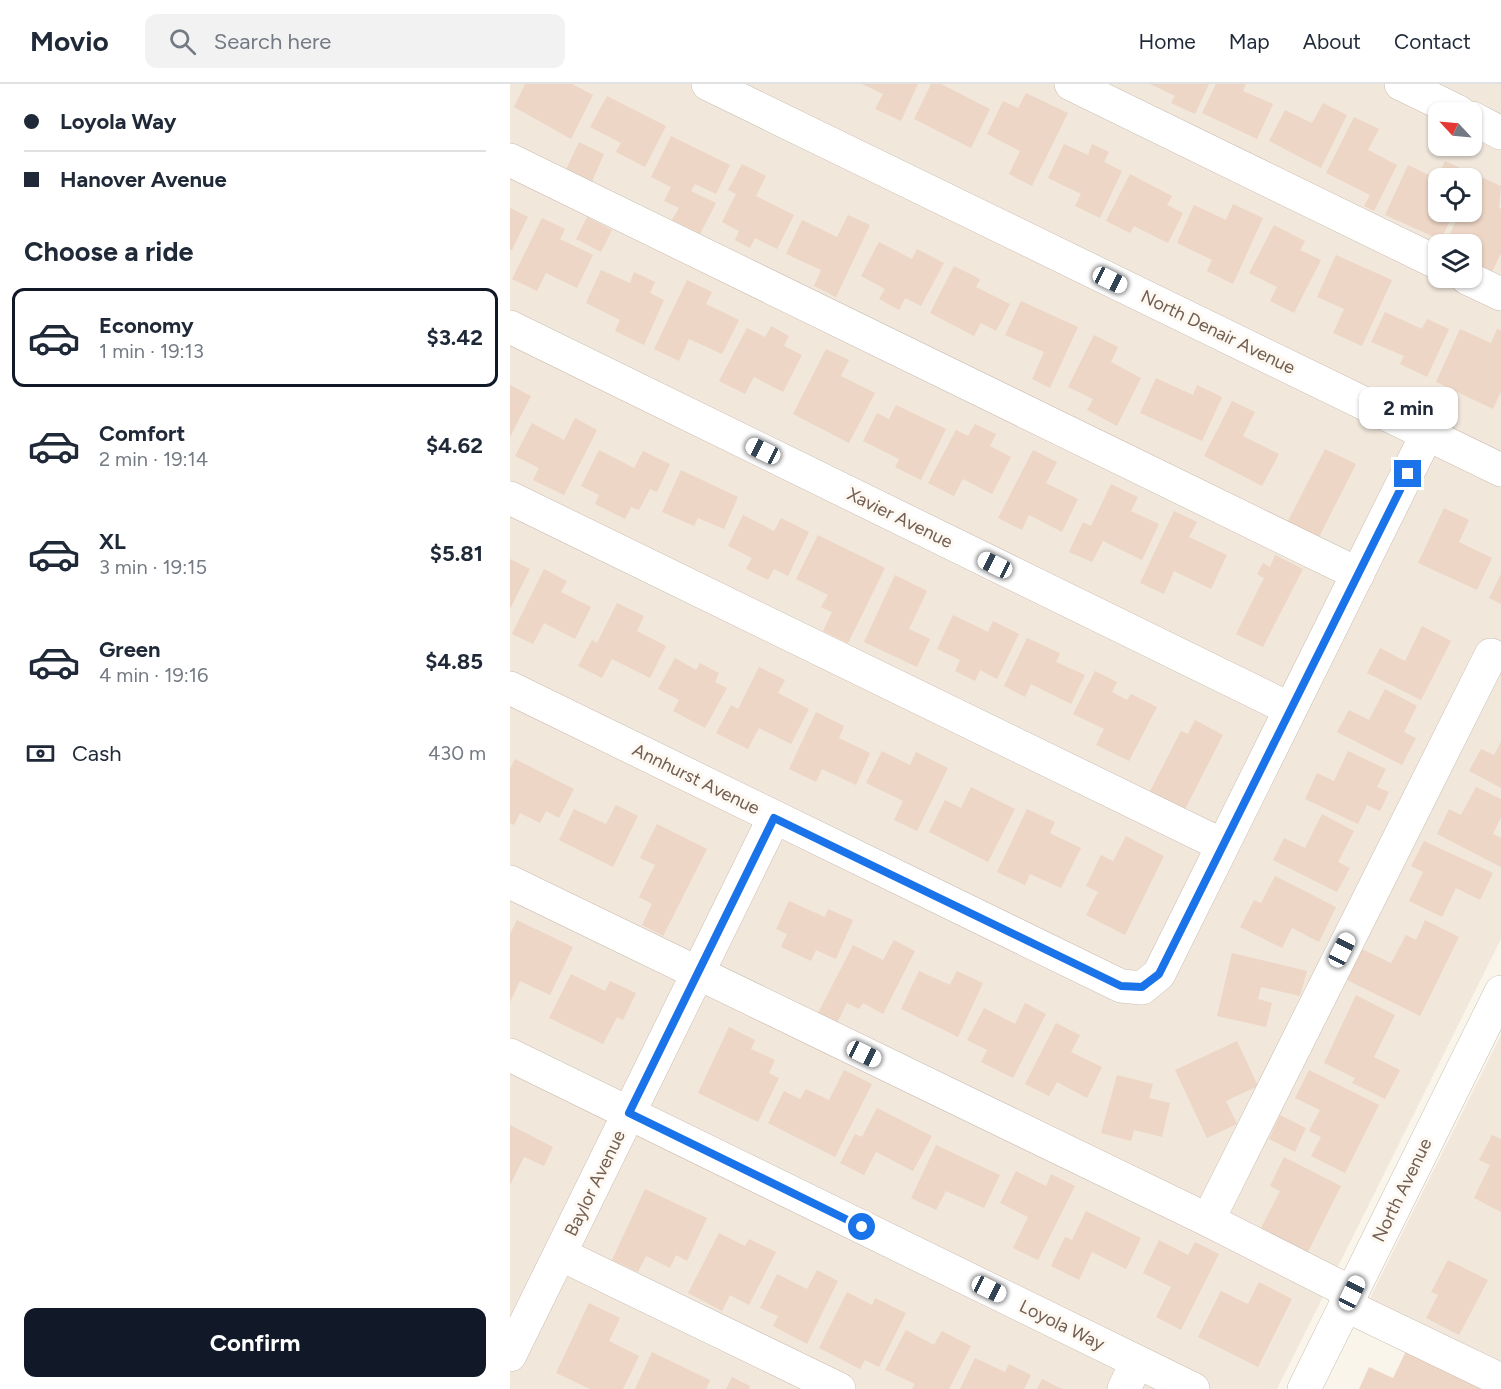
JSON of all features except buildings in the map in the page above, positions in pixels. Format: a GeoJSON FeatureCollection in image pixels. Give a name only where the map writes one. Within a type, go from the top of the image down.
{"type":"FeatureCollection","features":[{"type":"Feature","properties":{"kind":"street","name":"North Denair Avenue"},"geometry":{"type":"LineString","coordinates":[[708,84],[1501,470]]}},
{"type":"Feature","properties":{"kind":"street"},"geometry":{"type":"LineString","coordinates":[[1071,84],[1428,258]]}},
{"type":"Feature","properties":{"kind":"street"},"geometry":{"type":"LineString","coordinates":[[1401,84],[1438,102]]}},
{"type":"Feature","properties":{"kind":"street"},"geometry":{"type":"LineString","coordinates":[[1482,123],[1501,133]]}},
{"type":"Feature","properties":{"kind":"street"},"geometry":{"type":"LineString","coordinates":[[510,160],[1358,574]]}},
{"type":"Feature","properties":{"kind":"street"},"geometry":{"type":"LineString","coordinates":[[1482,285],[1501,294]]}},
{"type":"Feature","properties":{"kind":"street","name":"Xavier Avenue"},"geometry":{"type":"LineString","coordinates":[[510,327],[1290,709]]}},
{"type":"Feature","properties":{"kind":"street"},"geometry":{"type":"LineString","coordinates":[[510,498],[1222,845],[1427,434]]}},
{"type":"Feature","properties":{"kind":"street"},"geometry":{"type":"LineString","coordinates":[[1208,1220],[1491,655]]}},
{"type":"Feature","properties":{"kind":"street","name":"Annhurst Avenue"},"geometry":{"type":"LineString","coordinates":[[510,688],[1121,986],[1142,987],[1159,974],[1222,845]]}},
{"type":"Feature","properties":{"kind":"street","name":"Baylor Avenue"},"geometry":{"type":"LineString","coordinates":[[510,1355],[774,818]]}},
{"type":"Feature","properties":{"kind":"street"},"geometry":{"type":"LineString","coordinates":[[510,882],[1208,1220],[1348,1299],[1501,1380]]}},
{"type":"Feature","properties":{"kind":"street","name":"North Avenue"},"geometry":{"type":"LineString","coordinates":[[1304,1389],[1501,992]]}},
{"type":"Feature","properties":{"kind":"street","name":"Loyola Way"},"geometry":{"type":"LineString","coordinates":[[510,1054],[629,1113],[1130,1375],[1193,1389]]}},
{"type":"Feature","properties":{"kind":"street"},"geometry":{"type":"LineString","coordinates":[[560,1254],[839,1389]]}},
{"type":"Feature","properties":{"kind":"shaded area"},"geometry":{"type":"Polygon","coordinates":[[[510,84],[1501,84],[1501,939],[1277,1389],[510,1389],[510,84]]]}},
{"type":"Feature","properties":{"kind":"shaded area"},"geometry":{"type":"Polygon","coordinates":[[[1501,1035],[1501,1370],[1367,1304],[1501,1035]]]}},
{"type":"Feature","properties":{"kind":"route"},"geometry":{"type":"LineString","coordinates":[[862,1227],[629,1113],[774,818],[1121,986],[1142,987],[1159,974],[1408,474]]}}]}
